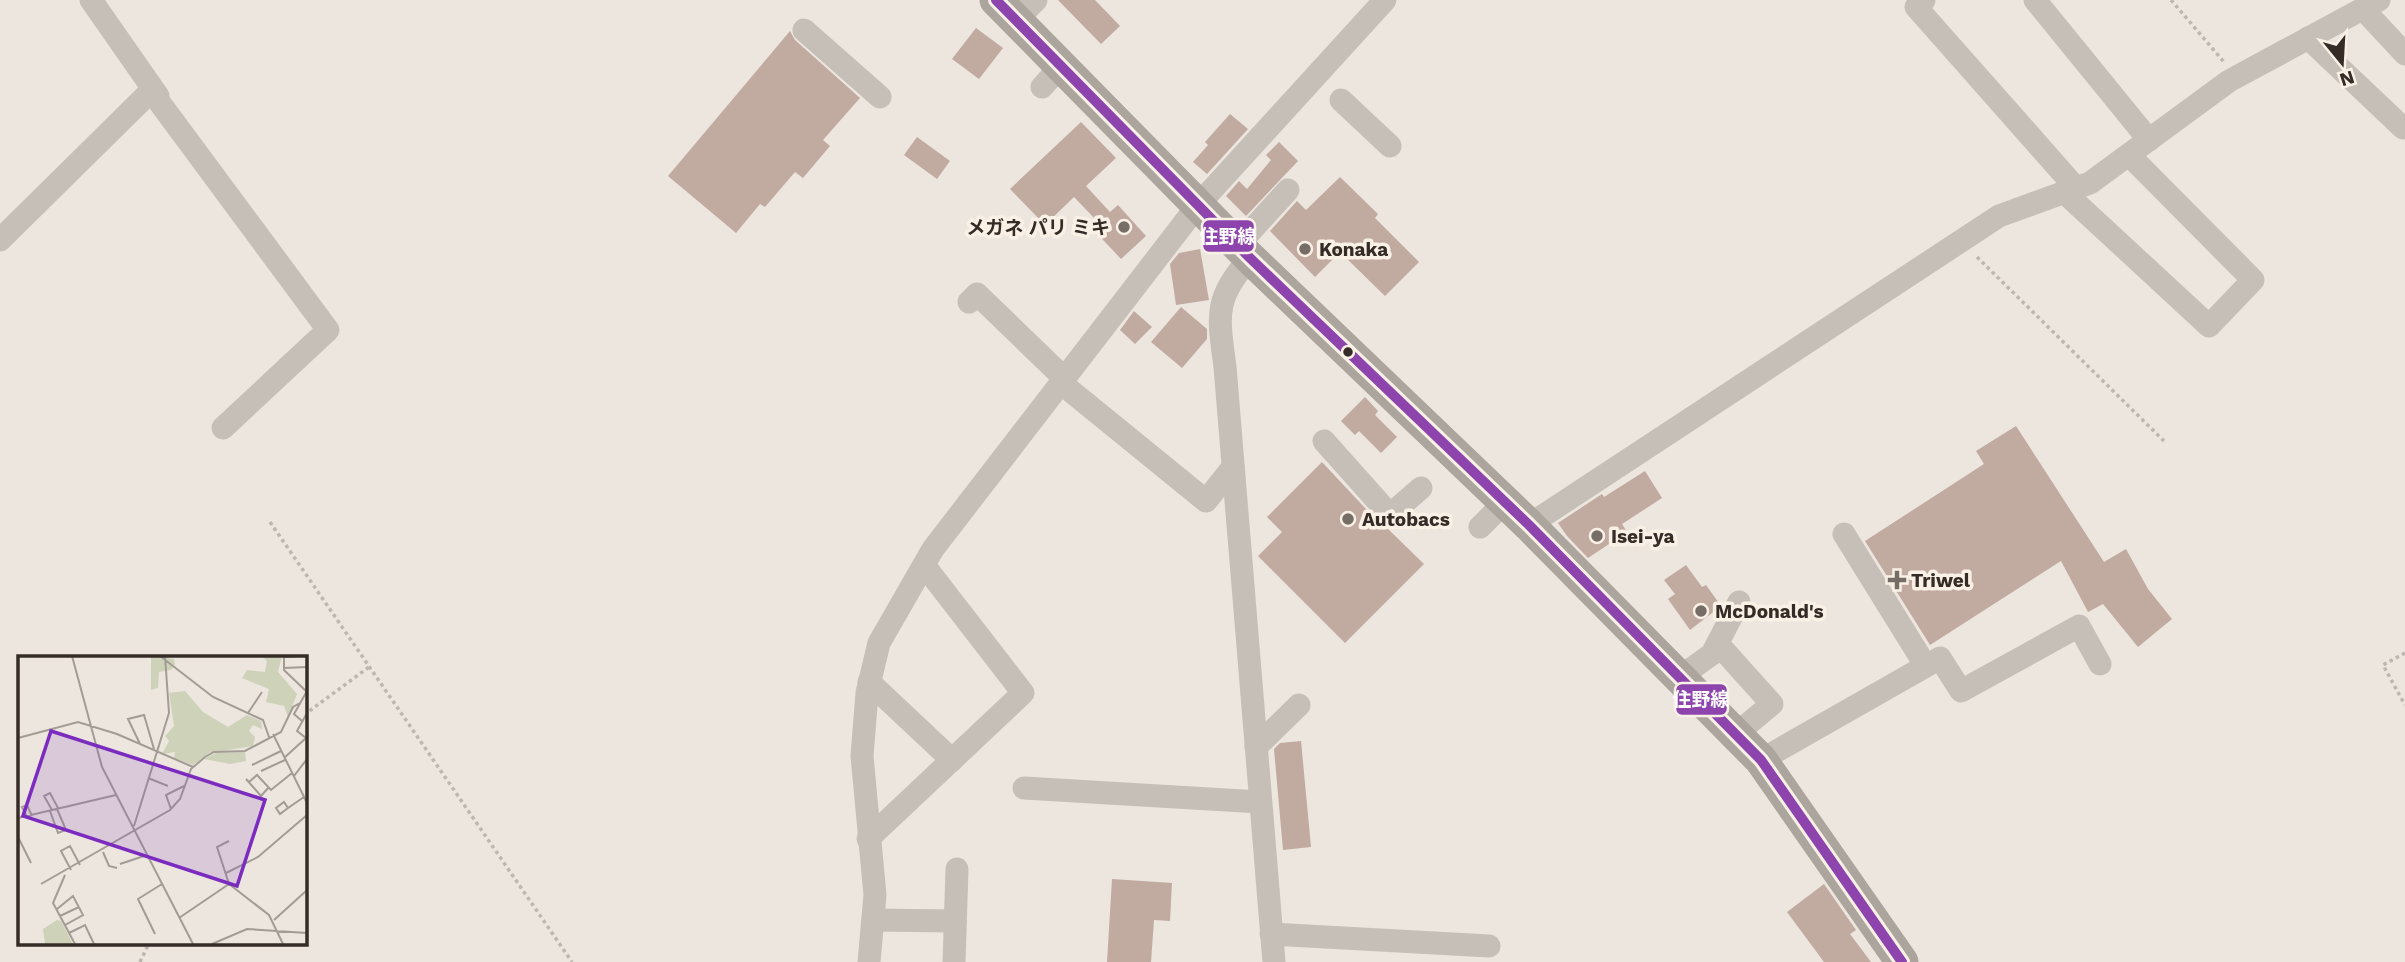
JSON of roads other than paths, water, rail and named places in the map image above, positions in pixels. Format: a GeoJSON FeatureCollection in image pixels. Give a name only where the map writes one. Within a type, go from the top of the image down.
{"type":"FeatureCollection","features":[{"type":"Feature","properties":{"kind":"highway"},"geometry":{"type":"LineString","coordinates":[[1016,7],[1052,76],[1198,205],[1506,502],[1761,760],[1902,962]]}},
{"type":"Feature","properties":{"kind":"street"},"geometry":{"type":"LineString","coordinates":[[91,0],[158,96],[151,91]]}},
{"type":"Feature","properties":{"kind":"street"},"geometry":{"type":"LineString","coordinates":[[869,962],[875,895],[862,755],[869,682],[878,643],[933,549],[1198,205],[1385,0]]}},
{"type":"Feature","properties":{"kind":"street"},"geometry":{"type":"LineString","coordinates":[[1924,0],[1916,7],[2070,190],[2208,326],[2253,280],[2129,155]]}},
{"type":"Feature","properties":{"kind":"street"},"geometry":{"type":"LineString","coordinates":[[2035,0],[2149,140]]}},
{"type":"Feature","properties":{"kind":"street"},"geometry":{"type":"LineString","coordinates":[[1529,525],[1998,216],[2090,183],[2237,76],[2371,4],[2405,54]]}},
{"type":"Feature","properties":{"kind":"street"},"geometry":{"type":"LineString","coordinates":[[804,30],[880,97]]}},
{"type":"Feature","properties":{"kind":"street"},"geometry":{"type":"LineString","coordinates":[[2308,38],[2403,128],[2405,125]]}},
{"type":"Feature","properties":{"kind":"street"},"geometry":{"type":"LineString","coordinates":[[0,240],[151,91]]}},
{"type":"Feature","properties":{"kind":"street"},"geometry":{"type":"LineString","coordinates":[[151,91],[328,330],[223,428]]}},
{"type":"Feature","properties":{"kind":"street"},"geometry":{"type":"LineString","coordinates":[[1347,115],[1390,146]]}},
{"type":"Feature","properties":{"kind":"street"},"geometry":{"type":"LineString","coordinates":[[1274,962],[1225,367],[1219,327],[1222,298],[1244,251],[1288,190]]}},
{"type":"Feature","properties":{"kind":"street"},"geometry":{"type":"LineString","coordinates":[[969,302],[977,294],[1062,381],[1206,501],[1233,467]]}},
{"type":"Feature","properties":{"kind":"street"},"geometry":{"type":"LineString","coordinates":[[1324,441],[1390,515],[1421,488]]}},
{"type":"Feature","properties":{"kind":"street"},"geometry":{"type":"LineString","coordinates":[[1480,527],[1506,502]]}},
{"type":"Feature","properties":{"kind":"street"},"geometry":{"type":"LineString","coordinates":[[1844,534],[1919,655]]}},
{"type":"Feature","properties":{"kind":"street"},"geometry":{"type":"LineString","coordinates":[[869,839],[1023,693],[924,565]]}},
{"type":"Feature","properties":{"kind":"street"},"geometry":{"type":"LineString","coordinates":[[1680,677],[1712,654],[1739,602]]}},
{"type":"Feature","properties":{"kind":"street"},"geometry":{"type":"LineString","coordinates":[[1761,760],[1940,658],[1961,691],[2079,626],[2099,664]]}},
{"type":"Feature","properties":{"kind":"street"},"geometry":{"type":"LineString","coordinates":[[1718,644],[1772,704],[1736,734]]}},
{"type":"Feature","properties":{"kind":"street"},"geometry":{"type":"LineString","coordinates":[[869,682],[952,760]]}},
{"type":"Feature","properties":{"kind":"street"},"geometry":{"type":"LineString","coordinates":[[1256,747],[1299,705]]}},
{"type":"Feature","properties":{"kind":"street"},"geometry":{"type":"LineString","coordinates":[[1024,788],[1261,802]]}},
{"type":"Feature","properties":{"kind":"street"},"geometry":{"type":"LineString","coordinates":[[954,962],[957,869]]}},
{"type":"Feature","properties":{"kind":"street"},"geometry":{"type":"LineString","coordinates":[[873,920],[955,921]]}},
{"type":"Feature","properties":{"kind":"street"},"geometry":{"type":"LineString","coordinates":[[1271,934],[1489,946]]}},
{"type":"Feature","properties":{"kind":"place","name":"メガネ パリ ミキ"},"geometry":{"type":"Point","coordinates":[1124,227]}},
{"type":"Feature","properties":{"kind":"place","name":"Konaka"},"geometry":{"type":"Point","coordinates":[1305,249]}},
{"type":"Feature","properties":{"kind":"place","name":"Autobacs"},"geometry":{"type":"Point","coordinates":[1348,519]}},
{"type":"Feature","properties":{"kind":"place","name":"Isei-ya"},"geometry":{"type":"Point","coordinates":[1597,536]}},
{"type":"Feature","properties":{"kind":"place","name":"Triwel"},"geometry":{"type":"Point","coordinates":[1897,580]}},
{"type":"Feature","properties":{"kind":"place","name":"McDonald's"},"geometry":{"type":"Point","coordinates":[1701,611]}}]}
